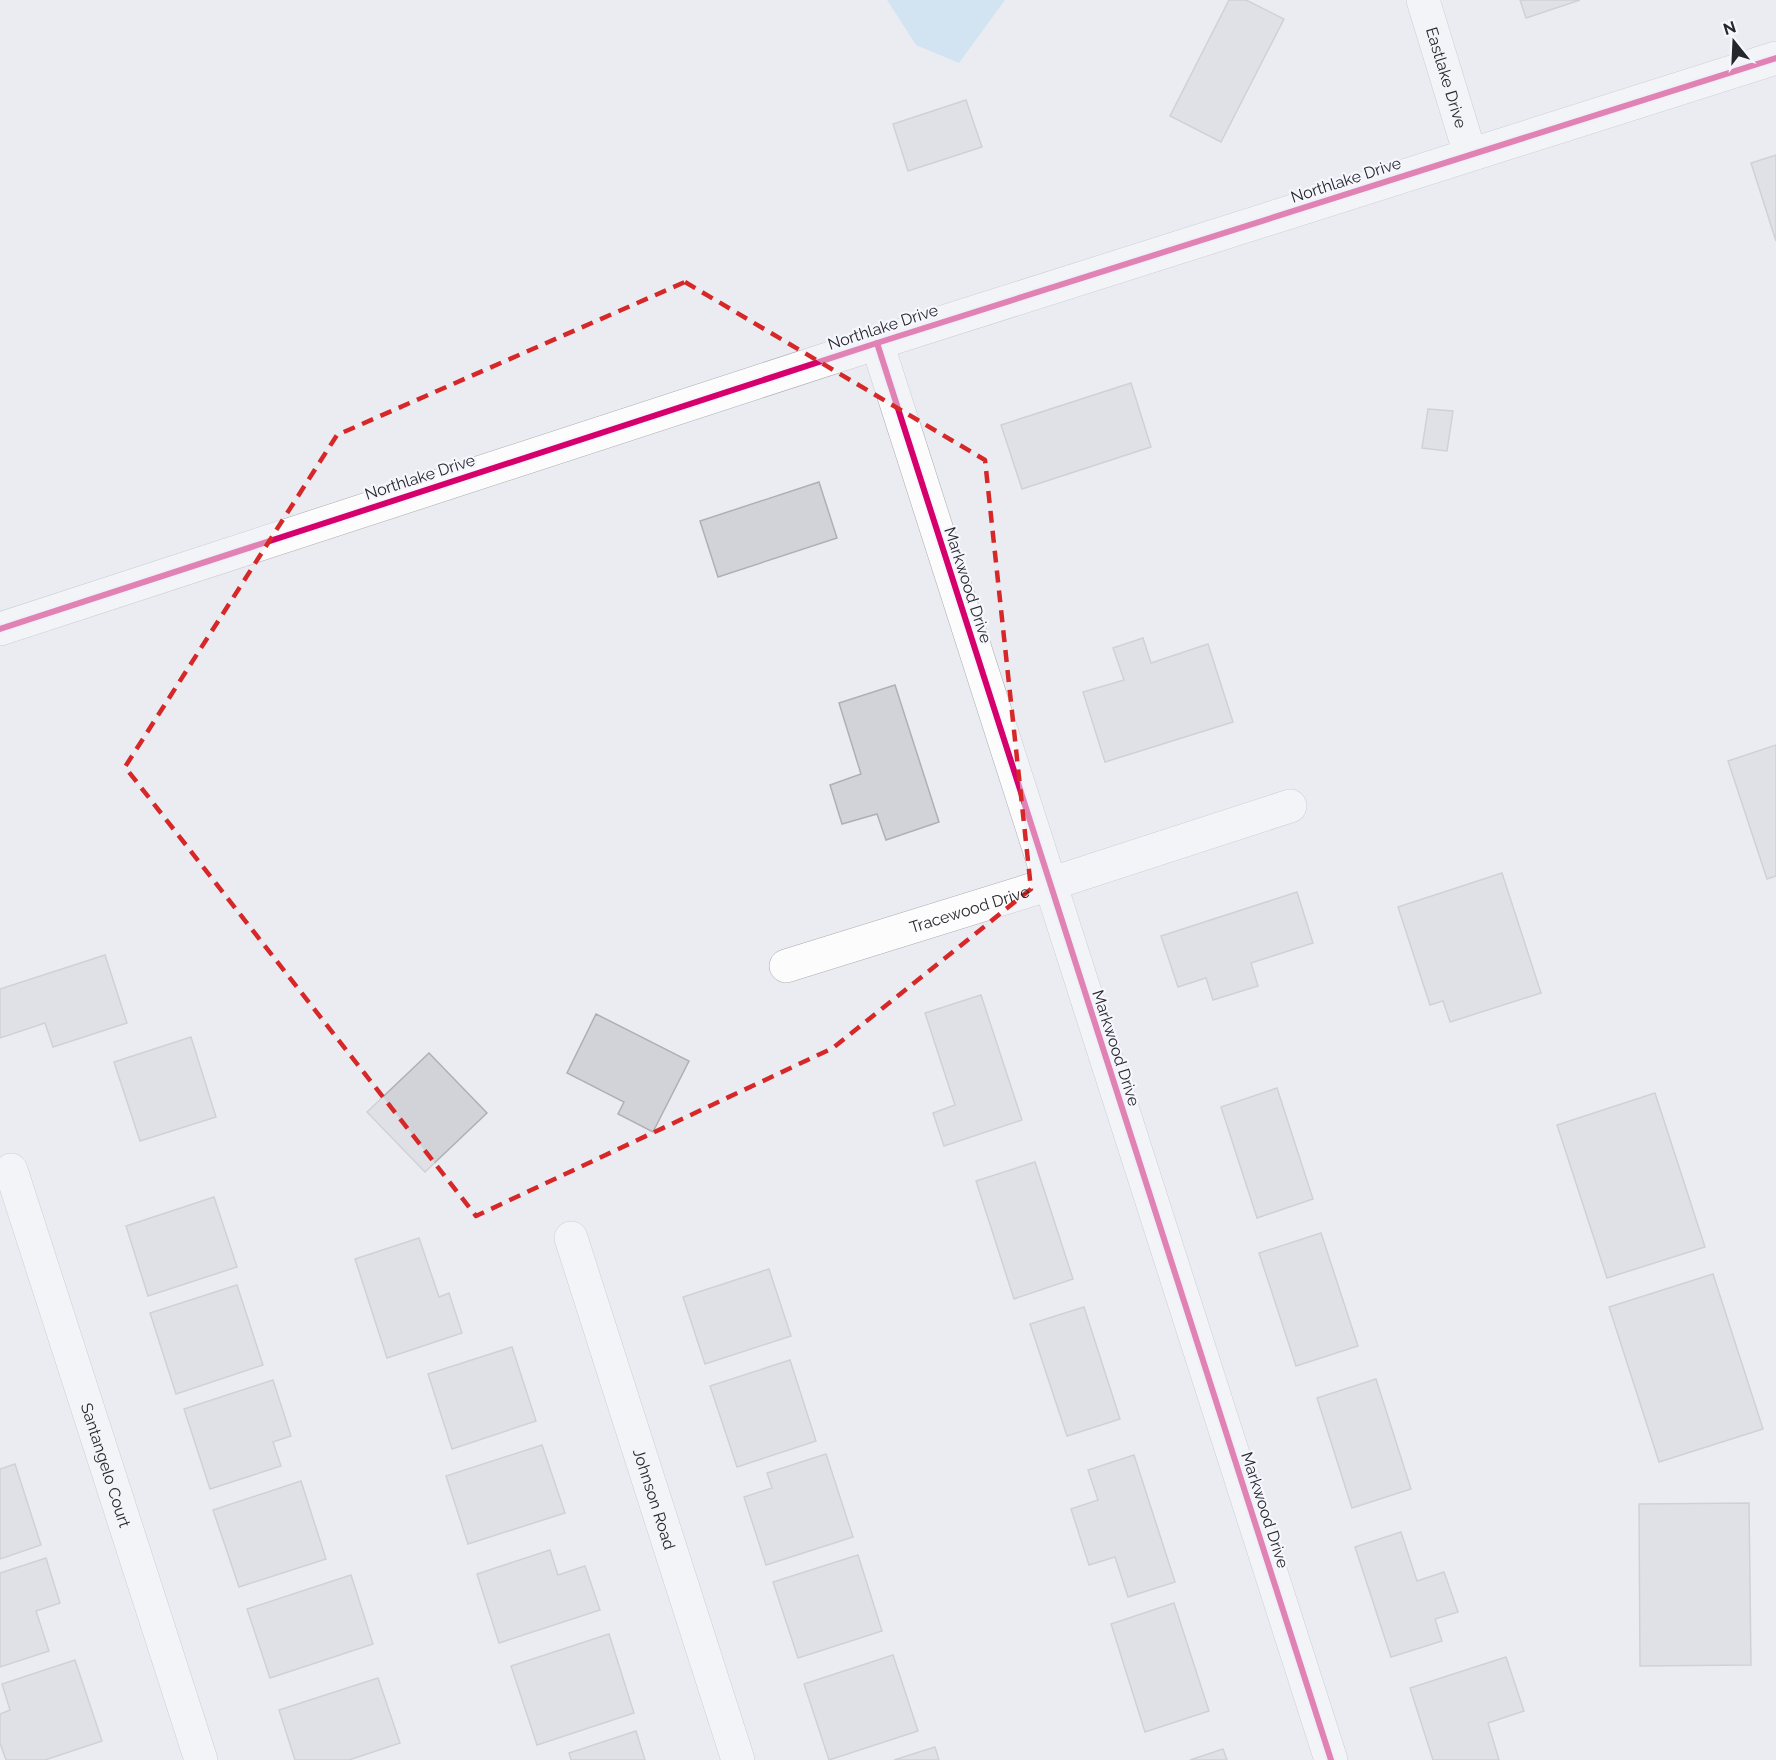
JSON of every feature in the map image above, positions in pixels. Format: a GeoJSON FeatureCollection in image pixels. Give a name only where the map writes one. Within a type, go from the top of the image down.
{"type":"FeatureCollection","features":[{"type":"Feature","properties":{"kind":"street","name":"Eastlake Drive"},"geometry":{"type":"LineString","coordinates":[[1423,0],[1470,154]]}},
{"type":"Feature","properties":{"kind":"street","name":"Northlake Drive"},"geometry":{"type":"LineString","coordinates":[[0,629],[877,343],[1776,58]]}},
{"type":"Feature","properties":{"kind":"street","name":"Markwood Drive"},"geometry":{"type":"LineString","coordinates":[[877,343],[1331,1760]]}},
{"type":"Feature","properties":{"kind":"street","name":"Tracewood Drive"},"geometry":{"type":"LineString","coordinates":[[786,966],[1290,806]]}},
{"type":"Feature","properties":{"kind":"street","name":"Santangelo Court"},"geometry":{"type":"LineString","coordinates":[[11,1170],[201,1760]]}},
{"type":"Feature","properties":{"kind":"street","name":"Johnson Road"},"geometry":{"type":"LineString","coordinates":[[571,1238],[738,1760]]}},
{"type":"Feature","properties":{"kind":"highlighted area"},"geometry":{"type":"Polygon","coordinates":[[[685,282],[985,460],[1031,889],[833,1048],[476,1216],[125,767],[337,435],[685,282]]]}},
{"type":"Feature","properties":{"kind":"water"},"geometry":{"type":"Polygon","coordinates":[[[887,0],[1005,0],[959,63],[916,45],[887,0]]]}},
{"type":"Feature","properties":{"kind":"building"},"geometry":{"type":"Polygon","coordinates":[[[1229,0],[1246,0],[1284,19],[1221,142],[1170,116],[1229,0]]]}},
{"type":"Feature","properties":{"kind":"building"},"geometry":{"type":"Polygon","coordinates":[[[1520,0],[1580,0],[1526,18],[1520,0]]]}},
{"type":"Feature","properties":{"kind":"building"},"geometry":{"type":"Polygon","coordinates":[[[966,100],[982,147],[908,171],[893,124],[966,100]]]}},
{"type":"Feature","properties":{"kind":"building"},"geometry":{"type":"Polygon","coordinates":[[[1776,155],[1776,241],[1751,163],[1776,155]]]}},
{"type":"Feature","properties":{"kind":"building"},"geometry":{"type":"Polygon","coordinates":[[[1131,383],[1151,447],[1022,489],[1001,425],[1131,383]]]}},
{"type":"Feature","properties":{"kind":"building"},"geometry":{"type":"Polygon","coordinates":[[[1428,409],[1453,411],[1447,451],[1422,448],[1428,409]]]}},
{"type":"Feature","properties":{"kind":"building"},"geometry":{"type":"Polygon","coordinates":[[[819,482],[837,538],[718,577],[700,521],[819,482]]]}},
{"type":"Feature","properties":{"kind":"building"},"geometry":{"type":"Polygon","coordinates":[[[1143,638],[1151,663],[1208,644],[1233,722],[1105,762],[1083,692],[1124,680],[1113,648],[1143,638]]]}},
{"type":"Feature","properties":{"kind":"building"},"geometry":{"type":"Polygon","coordinates":[[[895,685],[939,822],[886,840],[877,814],[842,824],[830,785],[861,774],[839,703],[895,685]]]}},
{"type":"Feature","properties":{"kind":"building"},"geometry":{"type":"Polygon","coordinates":[[[1776,745],[1776,876],[1767,879],[1728,761],[1776,745]]]}},
{"type":"Feature","properties":{"kind":"building"},"geometry":{"type":"Polygon","coordinates":[[[1502,873],[1541,993],[1450,1022],[1443,1001],[1430,1005],[1398,907],[1502,873]]]}},
{"type":"Feature","properties":{"kind":"building"},"geometry":{"type":"Polygon","coordinates":[[[1297,892],[1313,943],[1251,963],[1258,986],[1213,1000],[1206,978],[1178,987],[1161,936],[1297,892]]]}},
{"type":"Feature","properties":{"kind":"building"},"geometry":{"type":"Polygon","coordinates":[[[105,955],[127,1023],[53,1047],[45,1023],[0,1038],[0,989],[105,955]]]}},
{"type":"Feature","properties":{"kind":"building"},"geometry":{"type":"Polygon","coordinates":[[[981,995],[1022,1120],[944,1146],[933,1113],[955,1105],[925,1013],[981,995]]]}},
{"type":"Feature","properties":{"kind":"building"},"geometry":{"type":"Polygon","coordinates":[[[596,1014],[689,1061],[653,1132],[618,1114],[624,1102],[567,1073],[596,1014]]]}},
{"type":"Feature","properties":{"kind":"building"},"geometry":{"type":"Polygon","coordinates":[[[191,1037],[216,1117],[140,1141],[114,1062],[191,1037]]]}},
{"type":"Feature","properties":{"kind":"building"},"geometry":{"type":"Polygon","coordinates":[[[429,1053],[487,1113],[425,1172],[367,1112],[429,1053]]]}},
{"type":"Feature","properties":{"kind":"building"},"geometry":{"type":"Polygon","coordinates":[[[1277,1088],[1313,1199],[1257,1218],[1221,1107],[1277,1088]]]}},
{"type":"Feature","properties":{"kind":"building"},"geometry":{"type":"Polygon","coordinates":[[[1655,1093],[1705,1247],[1607,1278],[1557,1125],[1655,1093]]]}},
{"type":"Feature","properties":{"kind":"building"},"geometry":{"type":"Polygon","coordinates":[[[1035,1162],[1073,1279],[1014,1299],[976,1181],[1035,1162]]]}},
{"type":"Feature","properties":{"kind":"building"},"geometry":{"type":"Polygon","coordinates":[[[214,1197],[237,1267],[148,1296],[126,1226],[214,1197]]]}},
{"type":"Feature","properties":{"kind":"building"},"geometry":{"type":"Polygon","coordinates":[[[1321,1233],[1358,1346],[1296,1366],[1259,1253],[1321,1233]]]}},
{"type":"Feature","properties":{"kind":"building"},"geometry":{"type":"Polygon","coordinates":[[[419,1238],[439,1297],[449,1293],[462,1333],[387,1358],[355,1259],[419,1238]]]}},
{"type":"Feature","properties":{"kind":"building"},"geometry":{"type":"Polygon","coordinates":[[[769,1269],[791,1336],[705,1364],[683,1297],[769,1269]]]}},
{"type":"Feature","properties":{"kind":"building"},"geometry":{"type":"Polygon","coordinates":[[[1713,1274],[1763,1429],[1659,1462],[1609,1307],[1713,1274]]]}},
{"type":"Feature","properties":{"kind":"building"},"geometry":{"type":"Polygon","coordinates":[[[237,1285],[263,1365],[176,1394],[150,1313],[237,1285]]]}},
{"type":"Feature","properties":{"kind":"building"},"geometry":{"type":"Polygon","coordinates":[[[1084,1307],[1120,1419],[1067,1436],[1030,1324],[1084,1307]]]}},
{"type":"Feature","properties":{"kind":"building"},"geometry":{"type":"Polygon","coordinates":[[[512,1347],[536,1421],[452,1449],[428,1374],[512,1347]]]}},
{"type":"Feature","properties":{"kind":"building"},"geometry":{"type":"Polygon","coordinates":[[[790,1360],[816,1441],[737,1467],[710,1386],[790,1360]]]}},
{"type":"Feature","properties":{"kind":"building"},"geometry":{"type":"Polygon","coordinates":[[[1376,1379],[1411,1489],[1352,1508],[1317,1398],[1376,1379]]]}},
{"type":"Feature","properties":{"kind":"building"},"geometry":{"type":"Polygon","coordinates":[[[273,1380],[291,1436],[273,1442],[281,1466],[210,1489],[184,1409],[273,1380]]]}},
{"type":"Feature","properties":{"kind":"building"},"geometry":{"type":"Polygon","coordinates":[[[542,1445],[565,1513],[468,1544],[446,1476],[542,1445]]]}},
{"type":"Feature","properties":{"kind":"building"},"geometry":{"type":"Polygon","coordinates":[[[826,1454],[853,1537],[766,1565],[744,1497],[772,1488],[767,1473],[826,1454]]]}},
{"type":"Feature","properties":{"kind":"building"},"geometry":{"type":"Polygon","coordinates":[[[1134,1455],[1175,1582],[1128,1597],[1115,1557],[1089,1565],[1071,1509],[1098,1500],[1088,1470],[1134,1455]]]}},
{"type":"Feature","properties":{"kind":"building"},"geometry":{"type":"Polygon","coordinates":[[[15,1464],[41,1545],[0,1559],[0,1469],[15,1464]]]}},
{"type":"Feature","properties":{"kind":"building"},"geometry":{"type":"Polygon","coordinates":[[[301,1481],[326,1559],[239,1587],[213,1510],[301,1481]]]}},
{"type":"Feature","properties":{"kind":"building"},"geometry":{"type":"Polygon","coordinates":[[[1749,1503],[1751,1665],[1640,1666],[1639,1504],[1749,1503]]]}},
{"type":"Feature","properties":{"kind":"building"},"geometry":{"type":"Polygon","coordinates":[[[1401,1532],[1417,1581],[1444,1572],[1458,1612],[1435,1619],[1442,1641],[1391,1657],[1355,1547],[1401,1532]]]}},
{"type":"Feature","properties":{"kind":"building"},"geometry":{"type":"Polygon","coordinates":[[[550,1550],[558,1575],[585,1566],[600,1610],[499,1643],[477,1574],[550,1550]]]}},
{"type":"Feature","properties":{"kind":"building"},"geometry":{"type":"Polygon","coordinates":[[[858,1555],[882,1631],[798,1658],[773,1582],[858,1555]]]}},
{"type":"Feature","properties":{"kind":"building"},"geometry":{"type":"Polygon","coordinates":[[[46,1558],[60,1603],[36,1611],[49,1651],[0,1667],[0,1573],[46,1558]]]}},
{"type":"Feature","properties":{"kind":"building"},"geometry":{"type":"Polygon","coordinates":[[[351,1575],[373,1644],[270,1678],[247,1609],[351,1575]]]}},
{"type":"Feature","properties":{"kind":"building"},"geometry":{"type":"Polygon","coordinates":[[[1174,1603],[1209,1711],[1145,1732],[1111,1624],[1174,1603]]]}},
{"type":"Feature","properties":{"kind":"building"},"geometry":{"type":"Polygon","coordinates":[[[609,1634],[634,1713],[537,1745],[511,1666],[609,1634]]]}},
{"type":"Feature","properties":{"kind":"building"},"geometry":{"type":"Polygon","coordinates":[[[893,1655],[918,1731],[829,1760],[804,1684],[893,1655]]]}},
{"type":"Feature","properties":{"kind":"building"},"geometry":{"type":"Polygon","coordinates":[[[1506,1657],[1524,1711],[1488,1723],[1499,1760],[1433,1760],[1410,1688],[1506,1657]]]}},
{"type":"Feature","properties":{"kind":"building"},"geometry":{"type":"Polygon","coordinates":[[[75,1660],[102,1741],[45,1760],[6,1760],[0,1743],[0,1714],[10,1710],[2,1684],[75,1660]]]}},
{"type":"Feature","properties":{"kind":"building"},"geometry":{"type":"Polygon","coordinates":[[[378,1678],[400,1743],[349,1760],[295,1760],[279,1710],[378,1678]]]}},
{"type":"Feature","properties":{"kind":"building"},"geometry":{"type":"Polygon","coordinates":[[[636,1731],[645,1760],[571,1760],[569,1753],[636,1731]]]}},
{"type":"Feature","properties":{"kind":"building"},"geometry":{"type":"Polygon","coordinates":[[[935,1747],[939,1760],[894,1760],[935,1747]]]}},
{"type":"Feature","properties":{"kind":"building"},"geometry":{"type":"Polygon","coordinates":[[[1223,1749],[1227,1760],[1190,1760],[1223,1749]]]}},
{"type":"Feature","properties":{"kind":"cycle path"},"geometry":{"type":"LineString","coordinates":[[0,629],[877,343],[1776,58]]}},
{"type":"Feature","properties":{"kind":"cycle path"},"geometry":{"type":"LineString","coordinates":[[877,343],[1331,1760]]}}]}
